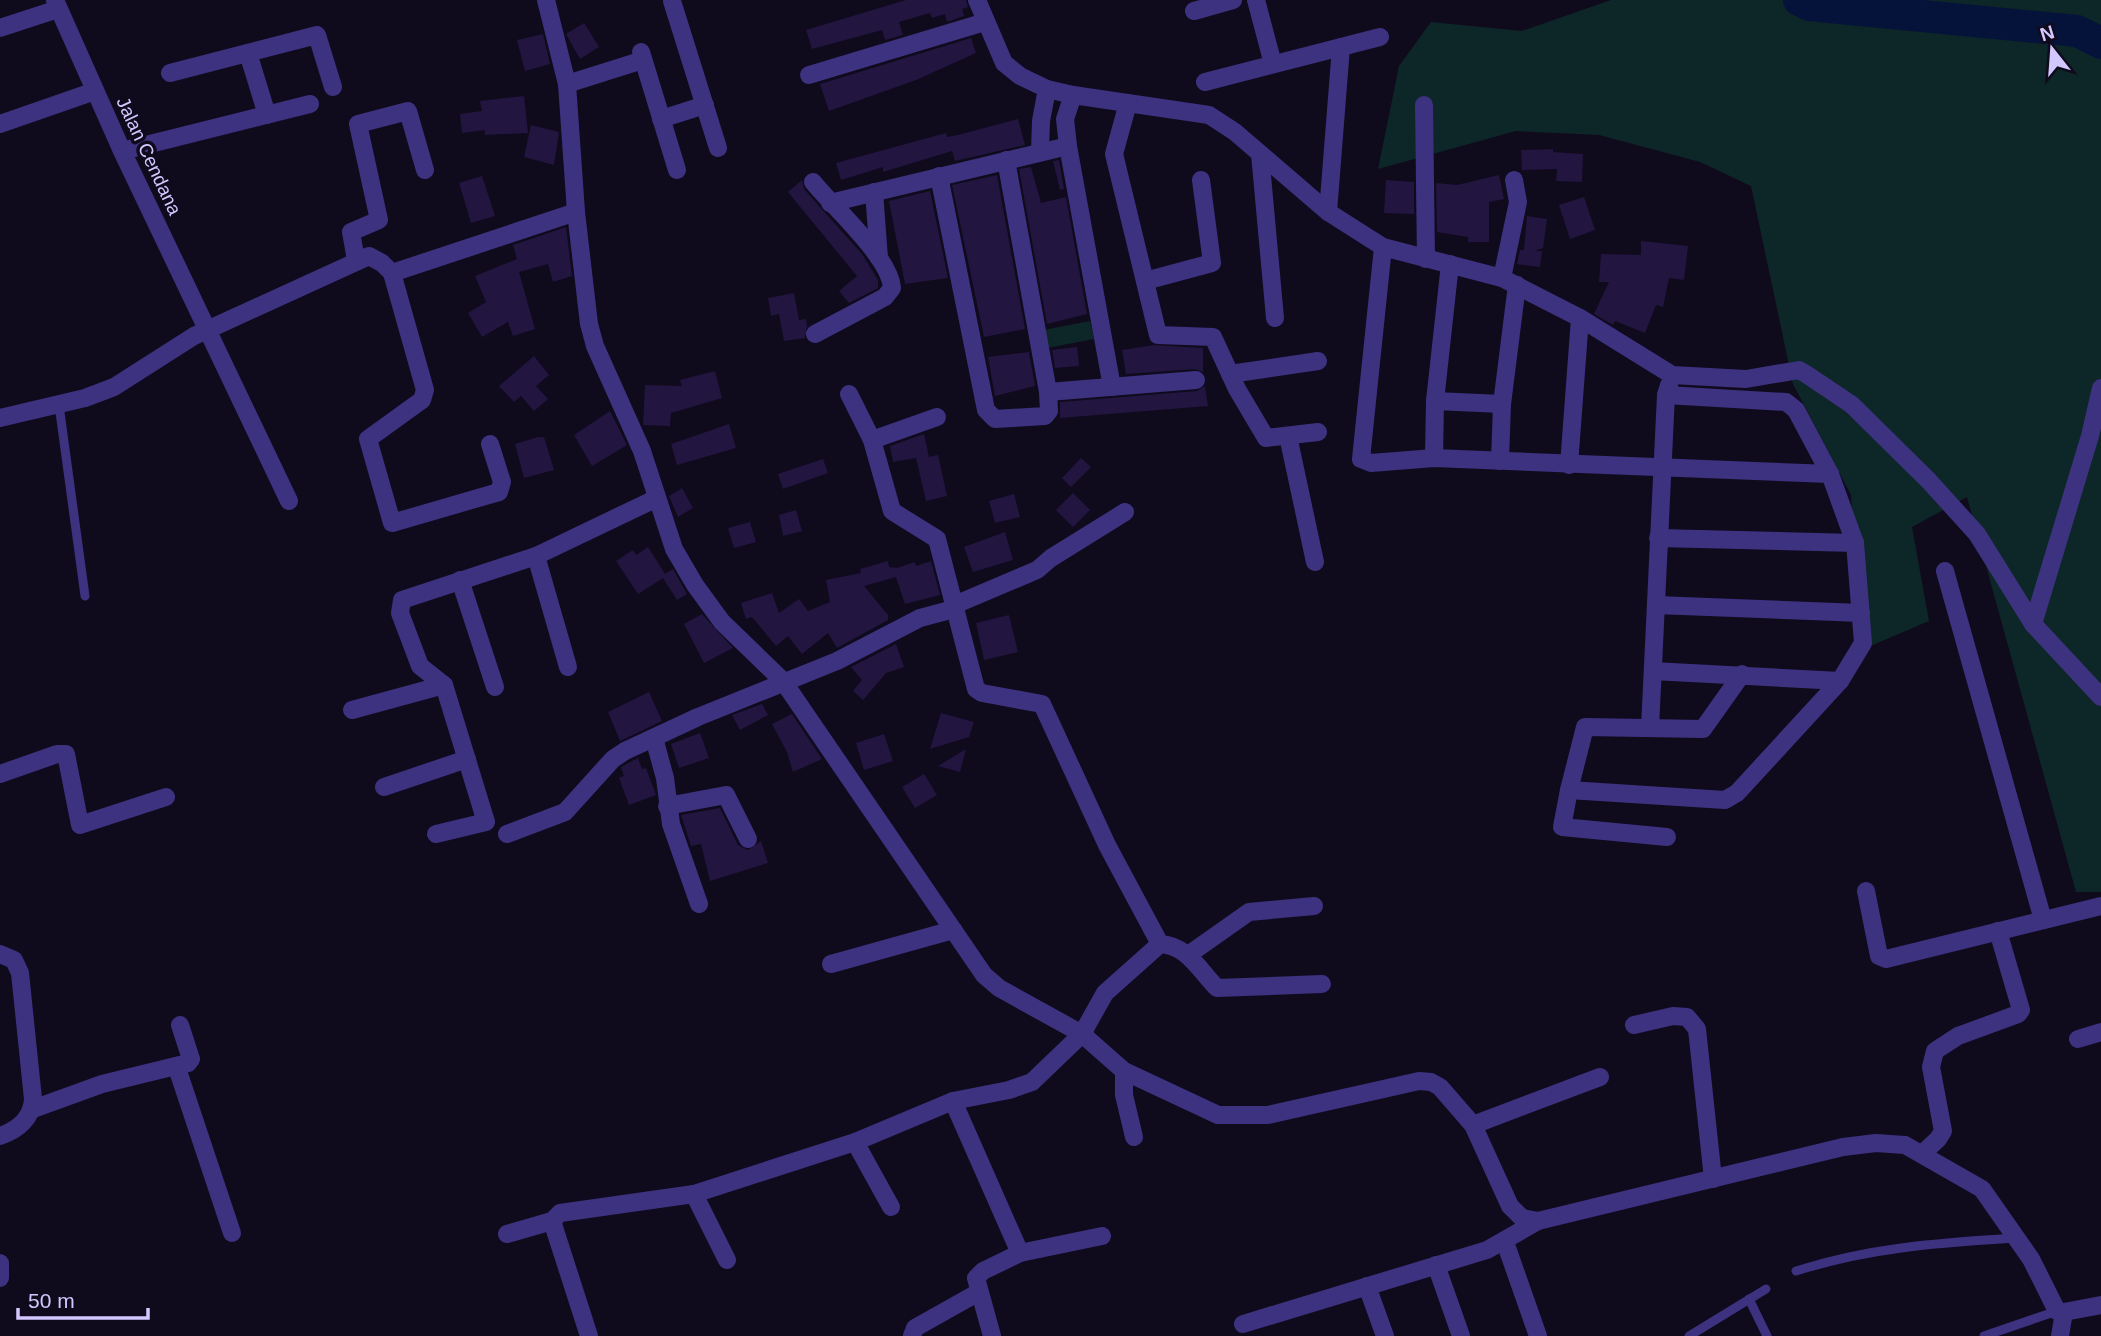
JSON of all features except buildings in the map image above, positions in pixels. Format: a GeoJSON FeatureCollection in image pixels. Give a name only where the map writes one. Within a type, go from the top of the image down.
{"type":"FeatureCollection","features":[{"type":"Feature","properties":{"kind":"street"},"geometry":{"type":"LineString","coordinates":[[547,0],[567,84],[576,212],[594,346],[642,451],[655,499],[674,549],[695,585],[722,622],[783,681],[984,975],[999,988],[1082,1034],[1124,1071],[1203,1110],[1234,1116],[1268,1115],[1419,1081],[1431,1082],[1440,1087],[1474,1125],[1510,1206],[1522,1219],[1538,1221]]}},
{"type":"Feature","properties":{"kind":"street"},"geometry":{"type":"LineString","coordinates":[[977,0],[1004,64],[1047,89],[1209,115],[1260,153],[1328,212],[1383,247],[1510,281],[1580,318],[1672,375],[1746,379],[1799,370],[1853,405],[1929,481],[1976,534],[2033,624],[2101,697]]}},
{"type":"Feature","properties":{"kind":"street"},"geometry":{"type":"LineString","coordinates":[[1256,0],[1273,64]]}},
{"type":"Feature","properties":{"kind":"street"},"geometry":{"type":"LineString","coordinates":[[673,1],[718,148]]}},
{"type":"Feature","properties":{"kind":"street"},"geometry":{"type":"LineString","coordinates":[[1194,11],[1223,1]]}},
{"type":"Feature","properties":{"kind":"street"},"geometry":{"type":"LineString","coordinates":[[0,28],[57,5]]}},
{"type":"Feature","properties":{"kind":"street","name":"Jalan Cendana"},"geometry":{"type":"LineString","coordinates":[[57,5],[122,151],[289,501]]}},
{"type":"Feature","properties":{"kind":"street"},"geometry":{"type":"LineString","coordinates":[[809,75],[985,22]]}},
{"type":"Feature","properties":{"kind":"street"},"geometry":{"type":"LineString","coordinates":[[170,73],[317,35],[333,87]]}},
{"type":"Feature","properties":{"kind":"street"},"geometry":{"type":"LineString","coordinates":[[1205,82],[1380,37]]}},
{"type":"Feature","properties":{"kind":"street"},"geometry":{"type":"LineString","coordinates":[[1328,212],[1341,47]]}},
{"type":"Feature","properties":{"kind":"street"},"geometry":{"type":"LineString","coordinates":[[248,52],[267,115]]}},
{"type":"Feature","properties":{"kind":"street"},"geometry":{"type":"LineString","coordinates":[[567,84],[642,56],[677,170]]}},
{"type":"Feature","properties":{"kind":"street"},"geometry":{"type":"LineString","coordinates":[[1040,152],[1041,121],[1047,89]]}},
{"type":"Feature","properties":{"kind":"street"},"geometry":{"type":"LineString","coordinates":[[0,124],[95,91]]}},
{"type":"Feature","properties":{"kind":"street"},"geometry":{"type":"LineString","coordinates":[[1073,95],[1065,119],[1068,146],[1112,387]]}},
{"type":"Feature","properties":{"kind":"street"},"geometry":{"type":"LineString","coordinates":[[1128,103],[1114,154],[1158,335],[1210,335],[1216,340],[1230,374],[1266,438],[1318,432]]}},
{"type":"Feature","properties":{"kind":"street"},"geometry":{"type":"LineString","coordinates":[[122,151],[310,104]]}},
{"type":"Feature","properties":{"kind":"street"},"geometry":{"type":"LineString","coordinates":[[661,119],[705,105]]}},
{"type":"Feature","properties":{"kind":"street"},"geometry":{"type":"LineString","coordinates":[[1424,105],[1426,259]]}},
{"type":"Feature","properties":{"kind":"street"},"geometry":{"type":"LineString","coordinates":[[356,260],[351,232],[379,219],[358,124],[408,111],[425,170]]}},
{"type":"Feature","properties":{"kind":"street"},"geometry":{"type":"LineString","coordinates":[[830,203],[1068,146]]}},
{"type":"Feature","properties":{"kind":"street"},"geometry":{"type":"LineString","coordinates":[[1260,153],[1275,318]]}},
{"type":"Feature","properties":{"kind":"street"},"geometry":{"type":"LineString","coordinates":[[939,176],[989,416],[995,419],[1045,416],[1049,411],[1048,392],[1006,160]]}},
{"type":"Feature","properties":{"kind":"street"},"geometry":{"type":"LineString","coordinates":[[1145,281],[1212,263],[1201,180]]}},
{"type":"Feature","properties":{"kind":"street"},"geometry":{"type":"LineString","coordinates":[[1500,461],[1510,281],[1518,202],[1514,180]]}},
{"type":"Feature","properties":{"kind":"street"},"geometry":{"type":"LineString","coordinates":[[813,182],[879,258],[892,282],[890,293],[815,334]]}},
{"type":"Feature","properties":{"kind":"street"},"geometry":{"type":"LineString","coordinates":[[874,192],[879,258]]}},
{"type":"Feature","properties":{"kind":"street"},"geometry":{"type":"LineString","coordinates":[[392,273],[576,212]]}},
{"type":"Feature","properties":{"kind":"street"},"geometry":{"type":"LineString","coordinates":[[1383,247],[1360,459],[1371,463],[1434,458],[1830,474]]}},
{"type":"Feature","properties":{"kind":"street"},"geometry":{"type":"LineString","coordinates":[[0,418],[59,405],[114,387],[206,330],[369,256],[392,273],[425,390],[422,400],[368,439],[392,523],[499,492],[502,482],[490,444]]}},
{"type":"Feature","properties":{"kind":"street"},"geometry":{"type":"LineString","coordinates":[[1434,458],[1435,401],[1450,264]]}},
{"type":"Feature","properties":{"kind":"street"},"geometry":{"type":"LineString","coordinates":[[1569,465],[1580,318]]}},
{"type":"Feature","properties":{"kind":"street"},"geometry":{"type":"LineString","coordinates":[[1230,374],[1318,361]]}},
{"type":"Feature","properties":{"kind":"street"},"geometry":{"type":"LineString","coordinates":[[1650,728],[1665,395],[1672,375]]}},
{"type":"Feature","properties":{"kind":"street"},"geometry":{"type":"LineString","coordinates":[[1048,392],[1196,380]]}},
{"type":"Feature","properties":{"kind":"street"},"geometry":{"type":"LineString","coordinates":[[2033,624],[2090,436],[2101,388]]}},
{"type":"Feature","properties":{"kind":"street"},"geometry":{"type":"LineString","coordinates":[[849,394],[872,440],[892,511],[937,539],[976,689],[982,693],[1037,702],[1045,709],[1107,845],[1160,944]]}},
{"type":"Feature","properties":{"kind":"street"},"geometry":{"type":"LineString","coordinates":[[1569,790],[1726,800],[1737,793],[1840,681],[1863,643],[1855,544],[1830,474],[1796,410],[1789,403],[1665,395]]}},
{"type":"Feature","properties":{"kind":"street"},"geometry":{"type":"LineString","coordinates":[[1435,401],[1502,404]]}},
{"type":"Feature","properties":{"kind":"street"},"geometry":{"type":"LineString","coordinates":[[872,440],[937,417]]}},
{"type":"Feature","properties":{"kind":"street"},"geometry":{"type":"LineString","coordinates":[[1287,436],[1315,562]]}},
{"type":"Feature","properties":{"kind":"street"},"geometry":{"type":"LineString","coordinates":[[436,834],[486,822],[444,685],[420,666],[400,606],[407,596],[536,556],[655,499]]}},
{"type":"Feature","properties":{"kind":"street"},"geometry":{"type":"LineString","coordinates":[[507,834],[565,812],[613,759],[653,738],[783,681],[837,662],[920,618],[953,607],[1037,570],[1125,512]]}},
{"type":"Feature","properties":{"kind":"street"},"geometry":{"type":"LineString","coordinates":[[1658,538],[1855,544]]}},
{"type":"Feature","properties":{"kind":"street"},"geometry":{"type":"LineString","coordinates":[[536,556],[568,667]]}},
{"type":"Feature","properties":{"kind":"street"},"geometry":{"type":"LineString","coordinates":[[1945,571],[2043,920]]}},
{"type":"Feature","properties":{"kind":"street"},"geometry":{"type":"LineString","coordinates":[[460,580],[495,687]]}},
{"type":"Feature","properties":{"kind":"street"},"geometry":{"type":"LineString","coordinates":[[1656,606],[1861,613]]}},
{"type":"Feature","properties":{"kind":"street"},"geometry":{"type":"LineString","coordinates":[[1653,671],[1840,681]]}},
{"type":"Feature","properties":{"kind":"street"},"geometry":{"type":"LineString","coordinates":[[1667,837],[1562,827],[1585,727],[1703,729],[1742,674]]}},
{"type":"Feature","properties":{"kind":"street"},"geometry":{"type":"LineString","coordinates":[[352,710],[444,685]]}},
{"type":"Feature","properties":{"kind":"street"},"geometry":{"type":"LineString","coordinates":[[653,738],[663,766],[667,806],[699,904]]}},
{"type":"Feature","properties":{"kind":"street"},"geometry":{"type":"LineString","coordinates":[[0,774],[57,754],[66,754],[80,825],[166,797]]}},
{"type":"Feature","properties":{"kind":"street"},"geometry":{"type":"LineString","coordinates":[[384,787],[467,759]]}},
{"type":"Feature","properties":{"kind":"street"},"geometry":{"type":"LineString","coordinates":[[667,806],[726,795],[748,839]]}},
{"type":"Feature","properties":{"kind":"street"},"geometry":{"type":"LineString","coordinates":[[1866,891],[1881,959],[2101,905]]}},
{"type":"Feature","properties":{"kind":"street"},"geometry":{"type":"LineString","coordinates":[[1188,955],[1249,912],[1314,906]]}},
{"type":"Feature","properties":{"kind":"street"},"geometry":{"type":"LineString","coordinates":[[831,964],[953,930]]}},
{"type":"Feature","properties":{"kind":"street"},"geometry":{"type":"LineString","coordinates":[[1922,1154],[1943,1131],[1931,1067],[1935,1051],[1958,1036],[2018,1014],[2021,1010],[1998,930]]}},
{"type":"Feature","properties":{"kind":"street"},"geometry":{"type":"LineString","coordinates":[[507,1234],[552,1221],[560,1213],[694,1194],[855,1143],[953,1101],[1009,1090],[1032,1082],[1082,1034],[1105,993],[1160,944],[1168,944],[1188,955],[1217,988],[1322,984]]}},
{"type":"Feature","properties":{"kind":"street"},"geometry":{"type":"LineString","coordinates":[[0,954],[14,960],[20,973],[33,1109]]}},
{"type":"Feature","properties":{"kind":"street"},"geometry":{"type":"LineString","coordinates":[[1634,1025],[1673,1016],[1687,1017],[1697,1029],[1713,1179]]}},
{"type":"Feature","properties":{"kind":"street"},"geometry":{"type":"LineString","coordinates":[[0,1136],[24,1122],[33,1109],[137,1074],[177,1068],[191,1061],[180,1025]]}},
{"type":"Feature","properties":{"kind":"street"},"geometry":{"type":"LineString","coordinates":[[2078,1039],[2101,1032]]}},
{"type":"Feature","properties":{"kind":"street"},"geometry":{"type":"LineString","coordinates":[[177,1068],[232,1233]]}},
{"type":"Feature","properties":{"kind":"street"},"geometry":{"type":"LineString","coordinates":[[1124,1071],[1124,1094],[1134,1137]]}},
{"type":"Feature","properties":{"kind":"street"},"geometry":{"type":"LineString","coordinates":[[1474,1125],[1600,1077]]}},
{"type":"Feature","properties":{"kind":"street"},"geometry":{"type":"LineString","coordinates":[[953,1101],[1020,1254]]}},
{"type":"Feature","properties":{"kind":"street"},"geometry":{"type":"LineString","coordinates":[[855,1143],[891,1207]]}},
{"type":"Feature","properties":{"kind":"street"},"geometry":{"type":"LineString","coordinates":[[1243,1324],[1505,1242],[1538,1221],[1843,1147],[1877,1143],[1905,1145],[1982,1189],[2031,1259],[2060,1311],[2060,1336]]}},
{"type":"Feature","properties":{"kind":"street"},"geometry":{"type":"LineString","coordinates":[[694,1194],[727,1260]]}},
{"type":"Feature","properties":{"kind":"street"},"geometry":{"type":"LineString","coordinates":[[552,1221],[589,1336]]}},
{"type":"Feature","properties":{"kind":"street"},"geometry":{"type":"LineString","coordinates":[[992,1336],[979,1292],[978,1274],[1020,1254],[1102,1236]]}},
{"type":"Feature","properties":{"kind":"street"},"geometry":{"type":"LineString","coordinates":[[1505,1242],[1538,1336]]}},
{"type":"Feature","properties":{"kind":"street"},"geometry":{"type":"LineString","coordinates":[[0,1263],[0,1278]]}},
{"type":"Feature","properties":{"kind":"street"},"geometry":{"type":"LineString","coordinates":[[1436,1265],[1461,1336]]}},
{"type":"Feature","properties":{"kind":"street"},"geometry":{"type":"LineString","coordinates":[[1367,1286],[1385,1336]]}},
{"type":"Feature","properties":{"kind":"street"},"geometry":{"type":"LineString","coordinates":[[912,1336],[915,1328],[979,1292]]}},
{"type":"Feature","properties":{"kind":"street"},"geometry":{"type":"LineString","coordinates":[[2060,1311],[2101,1305]]}},
{"type":"Feature","properties":{"kind":"lane"},"geometry":{"type":"LineString","coordinates":[[59,405],[85,596]]}},
{"type":"Feature","properties":{"kind":"lane"},"geometry":{"type":"LineString","coordinates":[[1797,1271],[1847,1255],[1931,1243],[2016,1238]]}},
{"type":"Feature","properties":{"kind":"lane"},"geometry":{"type":"LineString","coordinates":[[1689,1336],[1766,1289]]}},
{"type":"Feature","properties":{"kind":"lane"},"geometry":{"type":"LineString","coordinates":[[1749,1299],[1766,1336]]}},
{"type":"Feature","properties":{"kind":"lane"},"geometry":{"type":"LineString","coordinates":[[1984,1336],[2060,1311]]}},
{"type":"Feature","properties":{"kind":"green space"},"geometry":{"type":"Polygon","coordinates":[[[1611,0],[2101,0],[2101,892],[2076,892],[1967,497],[1912,527],[1929,621],[1861,650],[1851,495],[1793,384],[1751,186],[1700,162],[1599,135],[1516,131],[1378,169],[1399,66],[1431,22],[1522,31],[1611,0]]]}},
{"type":"Feature","properties":{"kind":"green space"},"geometry":{"type":"Polygon","coordinates":[[[1090,321],[1094,339],[1042,349],[1038,331],[1090,321]]]}},
{"type":"Feature","properties":{"kind":"waterway"},"geometry":{"type":"LineString","coordinates":[[1799,0],[1809,5],[2077,31],[2101,43]]}}]}
